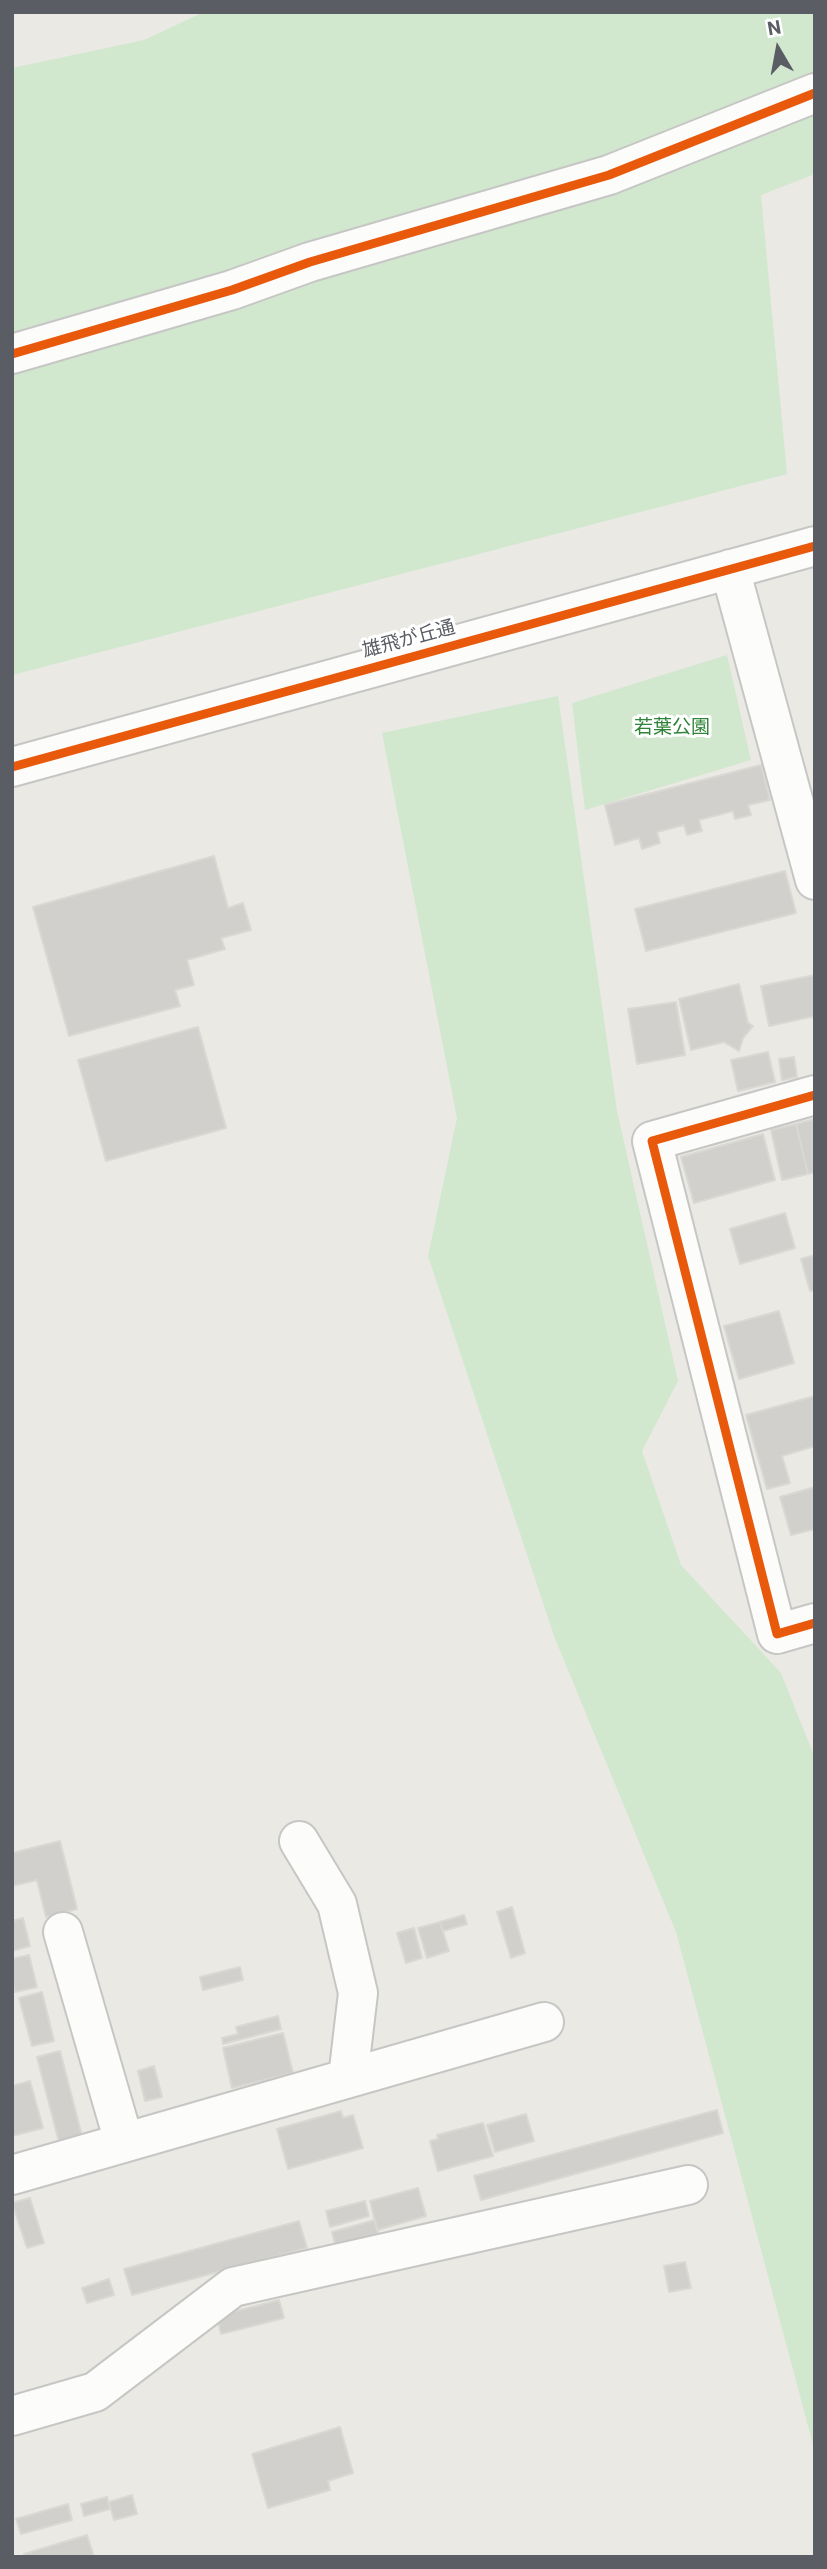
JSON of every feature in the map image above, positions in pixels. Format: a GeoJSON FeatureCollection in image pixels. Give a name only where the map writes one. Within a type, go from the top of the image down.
{"type":"FeatureCollection","features":[{"type":"Feature","properties":{"kind":"street"},"geometry":{"type":"LineString","coordinates":[[12,354],[232,290],[310,262],[609,174],[815,93]]}},
{"type":"Feature","properties":{"kind":"street","name":"雄飛が丘通"},"geometry":{"type":"LineString","coordinates":[[12,767],[815,546]]}},
{"type":"Feature","properties":{"kind":"street"},"geometry":{"type":"LineString","coordinates":[[730,569],[815,880]]}},
{"type":"Feature","properties":{"kind":"street"},"geometry":{"type":"LineString","coordinates":[[815,1095],[652,1140],[777,1634],[815,1623]]}},
{"type":"Feature","properties":{"kind":"street"},"geometry":{"type":"LineString","coordinates":[[299,1841],[337,1904],[358,1993],[348,2078]]}},
{"type":"Feature","properties":{"kind":"street"},"geometry":{"type":"LineString","coordinates":[[63,1932],[124,2142]]}},
{"type":"Feature","properties":{"kind":"street"},"geometry":{"type":"LineString","coordinates":[[12,2175],[544,2022]]}},
{"type":"Feature","properties":{"kind":"street"},"geometry":{"type":"LineString","coordinates":[[12,2416],[95,2392],[233,2287],[688,2185]]}},
{"type":"Feature","properties":{"kind":"green space"},"geometry":{"type":"Polygon","coordinates":[[[204,12],[815,12],[815,174],[761,195],[787,474],[12,675],[12,68],[144,40],[204,12]]]}},
{"type":"Feature","properties":{"kind":"green space","name":"若葉公園"},"geometry":{"type":"Polygon","coordinates":[[[727,655],[751,760],[585,810],[572,703],[727,655]]]}},
{"type":"Feature","properties":{"kind":"green space"},"geometry":{"type":"Polygon","coordinates":[[[558,696],[617,1111],[678,1381],[642,1451],[681,1565],[781,1673],[815,1758],[815,2452],[676,1932],[554,1636],[428,1256],[457,1118],[382,733],[558,696]]]}},
{"type":"Feature","properties":{"kind":"building"},"geometry":{"type":"Polygon","coordinates":[[[761,765],[770,800],[748,805],[751,815],[735,819],[733,811],[699,820],[702,831],[687,835],[684,825],[657,832],[660,843],[642,849],[639,838],[615,845],[605,805],[761,765]]]}},
{"type":"Feature","properties":{"kind":"building"},"geometry":{"type":"Polygon","coordinates":[[[214,856],[228,908],[243,903],[251,930],[221,938],[225,949],[187,960],[194,985],[175,990],[180,1006],[69,1036],[33,907],[214,856]]]}},
{"type":"Feature","properties":{"kind":"building"},"geometry":{"type":"Polygon","coordinates":[[[785,871],[796,913],[646,951],[635,909],[785,871]]]}},
{"type":"Feature","properties":{"kind":"building"},"geometry":{"type":"Polygon","coordinates":[[[815,975],[815,1016],[769,1026],[761,986],[815,975]]]}},
{"type":"Feature","properties":{"kind":"building"},"geometry":{"type":"Polygon","coordinates":[[[739,984],[748,1023],[753,1026],[743,1038],[739,1051],[724,1042],[691,1050],[679,999],[739,984]]]}},
{"type":"Feature","properties":{"kind":"building"},"geometry":{"type":"Polygon","coordinates":[[[676,1002],[685,1055],[637,1064],[628,1009],[676,1002]]]}},
{"type":"Feature","properties":{"kind":"building"},"geometry":{"type":"Polygon","coordinates":[[[198,1027],[226,1128],[106,1161],[78,1060],[198,1027]]]}},
{"type":"Feature","properties":{"kind":"building"},"geometry":{"type":"Polygon","coordinates":[[[768,1052],[775,1082],[738,1091],[731,1060],[768,1052]]]}},
{"type":"Feature","properties":{"kind":"building"},"geometry":{"type":"Polygon","coordinates":[[[794,1057],[797,1077],[782,1080],[779,1059],[794,1057]]]}},
{"type":"Feature","properties":{"kind":"building"},"geometry":{"type":"Polygon","coordinates":[[[815,1119],[815,1172],[808,1174],[796,1124],[815,1119]]]}},
{"type":"Feature","properties":{"kind":"building"},"geometry":{"type":"Polygon","coordinates":[[[796,1124],[808,1174],[782,1180],[771,1130],[796,1124]]]}},
{"type":"Feature","properties":{"kind":"building"},"geometry":{"type":"Polygon","coordinates":[[[763,1134],[775,1180],[694,1203],[681,1157],[763,1134]]]}},
{"type":"Feature","properties":{"kind":"building"},"geometry":{"type":"Polygon","coordinates":[[[785,1213],[795,1248],[740,1264],[730,1229],[785,1213]]]}},
{"type":"Feature","properties":{"kind":"building"},"geometry":{"type":"Polygon","coordinates":[[[815,1255],[815,1290],[810,1291],[801,1259],[815,1255]]]}},
{"type":"Feature","properties":{"kind":"building"},"geometry":{"type":"Polygon","coordinates":[[[779,1311],[794,1363],[739,1379],[724,1326],[779,1311]]]}},
{"type":"Feature","properties":{"kind":"building"},"geometry":{"type":"Polygon","coordinates":[[[815,1396],[815,1446],[782,1456],[790,1483],[767,1489],[746,1415],[815,1396]]]}},
{"type":"Feature","properties":{"kind":"building"},"geometry":{"type":"Polygon","coordinates":[[[815,1487],[815,1529],[791,1535],[780,1497],[815,1487]]]}},
{"type":"Feature","properties":{"kind":"building"},"geometry":{"type":"Polygon","coordinates":[[[60,1841],[77,1909],[46,1917],[37,1880],[12,1886],[12,1853],[60,1841]]]}},
{"type":"Feature","properties":{"kind":"building"},"geometry":{"type":"Polygon","coordinates":[[[512,1907],[525,1953],[511,1958],[497,1912],[512,1907]]]}},
{"type":"Feature","properties":{"kind":"building"},"geometry":{"type":"Polygon","coordinates":[[[464,1915],[467,1924],[443,1931],[440,1922],[464,1915]]]}},
{"type":"Feature","properties":{"kind":"building"},"geometry":{"type":"Polygon","coordinates":[[[23,1918],[30,1946],[12,1951],[12,1921],[23,1918]]]}},
{"type":"Feature","properties":{"kind":"building"},"geometry":{"type":"Polygon","coordinates":[[[440,1922],[449,1951],[427,1958],[418,1928],[440,1922]]]}},
{"type":"Feature","properties":{"kind":"building"},"geometry":{"type":"Polygon","coordinates":[[[414,1928],[422,1958],[406,1963],[397,1933],[414,1928]]]}},
{"type":"Feature","properties":{"kind":"building"},"geometry":{"type":"Polygon","coordinates":[[[29,1955],[37,1987],[15,1992],[12,1959],[29,1955]]]}},
{"type":"Feature","properties":{"kind":"building"},"geometry":{"type":"Polygon","coordinates":[[[240,1967],[243,1980],[203,1990],[200,1977],[240,1967]]]}},
{"type":"Feature","properties":{"kind":"building"},"geometry":{"type":"Polygon","coordinates":[[[42,1992],[54,2041],[32,2046],[19,1998],[42,1992]]]}},
{"type":"Feature","properties":{"kind":"building"},"geometry":{"type":"Polygon","coordinates":[[[278,2016],[281,2029],[223,2044],[222,2038],[238,2034],[236,2027],[278,2016]]]}},
{"type":"Feature","properties":{"kind":"building"},"geometry":{"type":"Polygon","coordinates":[[[283,2033],[293,2073],[232,2088],[223,2048],[283,2033]]]}},
{"type":"Feature","properties":{"kind":"building"},"geometry":{"type":"Polygon","coordinates":[[[60,2051],[83,2140],[60,2146],[37,2057],[60,2051]]]}},
{"type":"Feature","properties":{"kind":"building"},"geometry":{"type":"Polygon","coordinates":[[[154,2066],[162,2097],[145,2101],[138,2071],[154,2066]]]}},
{"type":"Feature","properties":{"kind":"building"},"geometry":{"type":"Polygon","coordinates":[[[30,2081],[43,2128],[12,2136],[12,2086],[30,2081]]]}},
{"type":"Feature","properties":{"kind":"building"},"geometry":{"type":"Polygon","coordinates":[[[717,2110],[723,2133],[481,2200],[474,2176],[717,2110]]]}},
{"type":"Feature","properties":{"kind":"building"},"geometry":{"type":"Polygon","coordinates":[[[341,2111],[343,2118],[353,2115],[363,2148],[288,2169],[277,2129],[341,2111]]]}},
{"type":"Feature","properties":{"kind":"building"},"geometry":{"type":"Polygon","coordinates":[[[526,2114],[534,2141],[495,2152],[487,2125],[526,2114]]]}},
{"type":"Feature","properties":{"kind":"building"},"geometry":{"type":"Polygon","coordinates":[[[483,2123],[493,2156],[438,2171],[430,2141],[438,2139],[437,2135],[483,2123]]]}},
{"type":"Feature","properties":{"kind":"building"},"geometry":{"type":"Polygon","coordinates":[[[418,2188],[426,2216],[377,2230],[370,2201],[418,2188]]]}},
{"type":"Feature","properties":{"kind":"building"},"geometry":{"type":"Polygon","coordinates":[[[30,2198],[44,2243],[27,2248],[12,2203],[30,2198]]]}},
{"type":"Feature","properties":{"kind":"building"},"geometry":{"type":"Polygon","coordinates":[[[365,2201],[369,2216],[330,2227],[326,2211],[365,2201]]]}},
{"type":"Feature","properties":{"kind":"building"},"geometry":{"type":"Polygon","coordinates":[[[375,2220],[379,2236],[336,2248],[332,2232],[375,2220]]]}},
{"type":"Feature","properties":{"kind":"building"},"geometry":{"type":"Polygon","coordinates":[[[299,2221],[307,2248],[132,2295],[124,2269],[299,2221]]]}},
{"type":"Feature","properties":{"kind":"building"},"geometry":{"type":"Polygon","coordinates":[[[685,2262],[691,2288],[669,2292],[664,2266],[685,2262]]]}},
{"type":"Feature","properties":{"kind":"building"},"geometry":{"type":"Polygon","coordinates":[[[109,2279],[114,2295],[87,2303],[82,2288],[109,2279]]]}},
{"type":"Feature","properties":{"kind":"building"},"geometry":{"type":"Polygon","coordinates":[[[279,2300],[284,2318],[221,2334],[217,2316],[279,2300]]]}},
{"type":"Feature","properties":{"kind":"building"},"geometry":{"type":"Polygon","coordinates":[[[340,2427],[353,2473],[328,2481],[330,2490],[268,2508],[252,2454],[340,2427]]]}},
{"type":"Feature","properties":{"kind":"building"},"geometry":{"type":"Polygon","coordinates":[[[132,2495],[137,2514],[114,2520],[109,2502],[132,2495]]]}},
{"type":"Feature","properties":{"kind":"building"},"geometry":{"type":"Polygon","coordinates":[[[107,2497],[110,2509],[84,2516],[81,2504],[107,2497]]]}},
{"type":"Feature","properties":{"kind":"building"},"geometry":{"type":"Polygon","coordinates":[[[68,2504],[72,2520],[21,2534],[16,2519],[68,2504]]]}},
{"type":"Feature","properties":{"kind":"building"},"geometry":{"type":"Polygon","coordinates":[[[87,2535],[94,2557],[25,2557],[24,2554],[87,2535]]]}},
{"type":"Feature","properties":{"kind":"cycle path"},"geometry":{"type":"LineString","coordinates":[[12,354],[232,290],[310,262],[609,175],[815,93]]}},
{"type":"Feature","properties":{"kind":"cycle path"},"geometry":{"type":"LineString","coordinates":[[12,767],[815,546]]}},
{"type":"Feature","properties":{"kind":"cycle path"},"geometry":{"type":"LineString","coordinates":[[815,1095],[652,1141],[777,1634],[815,1623]]}}]}
